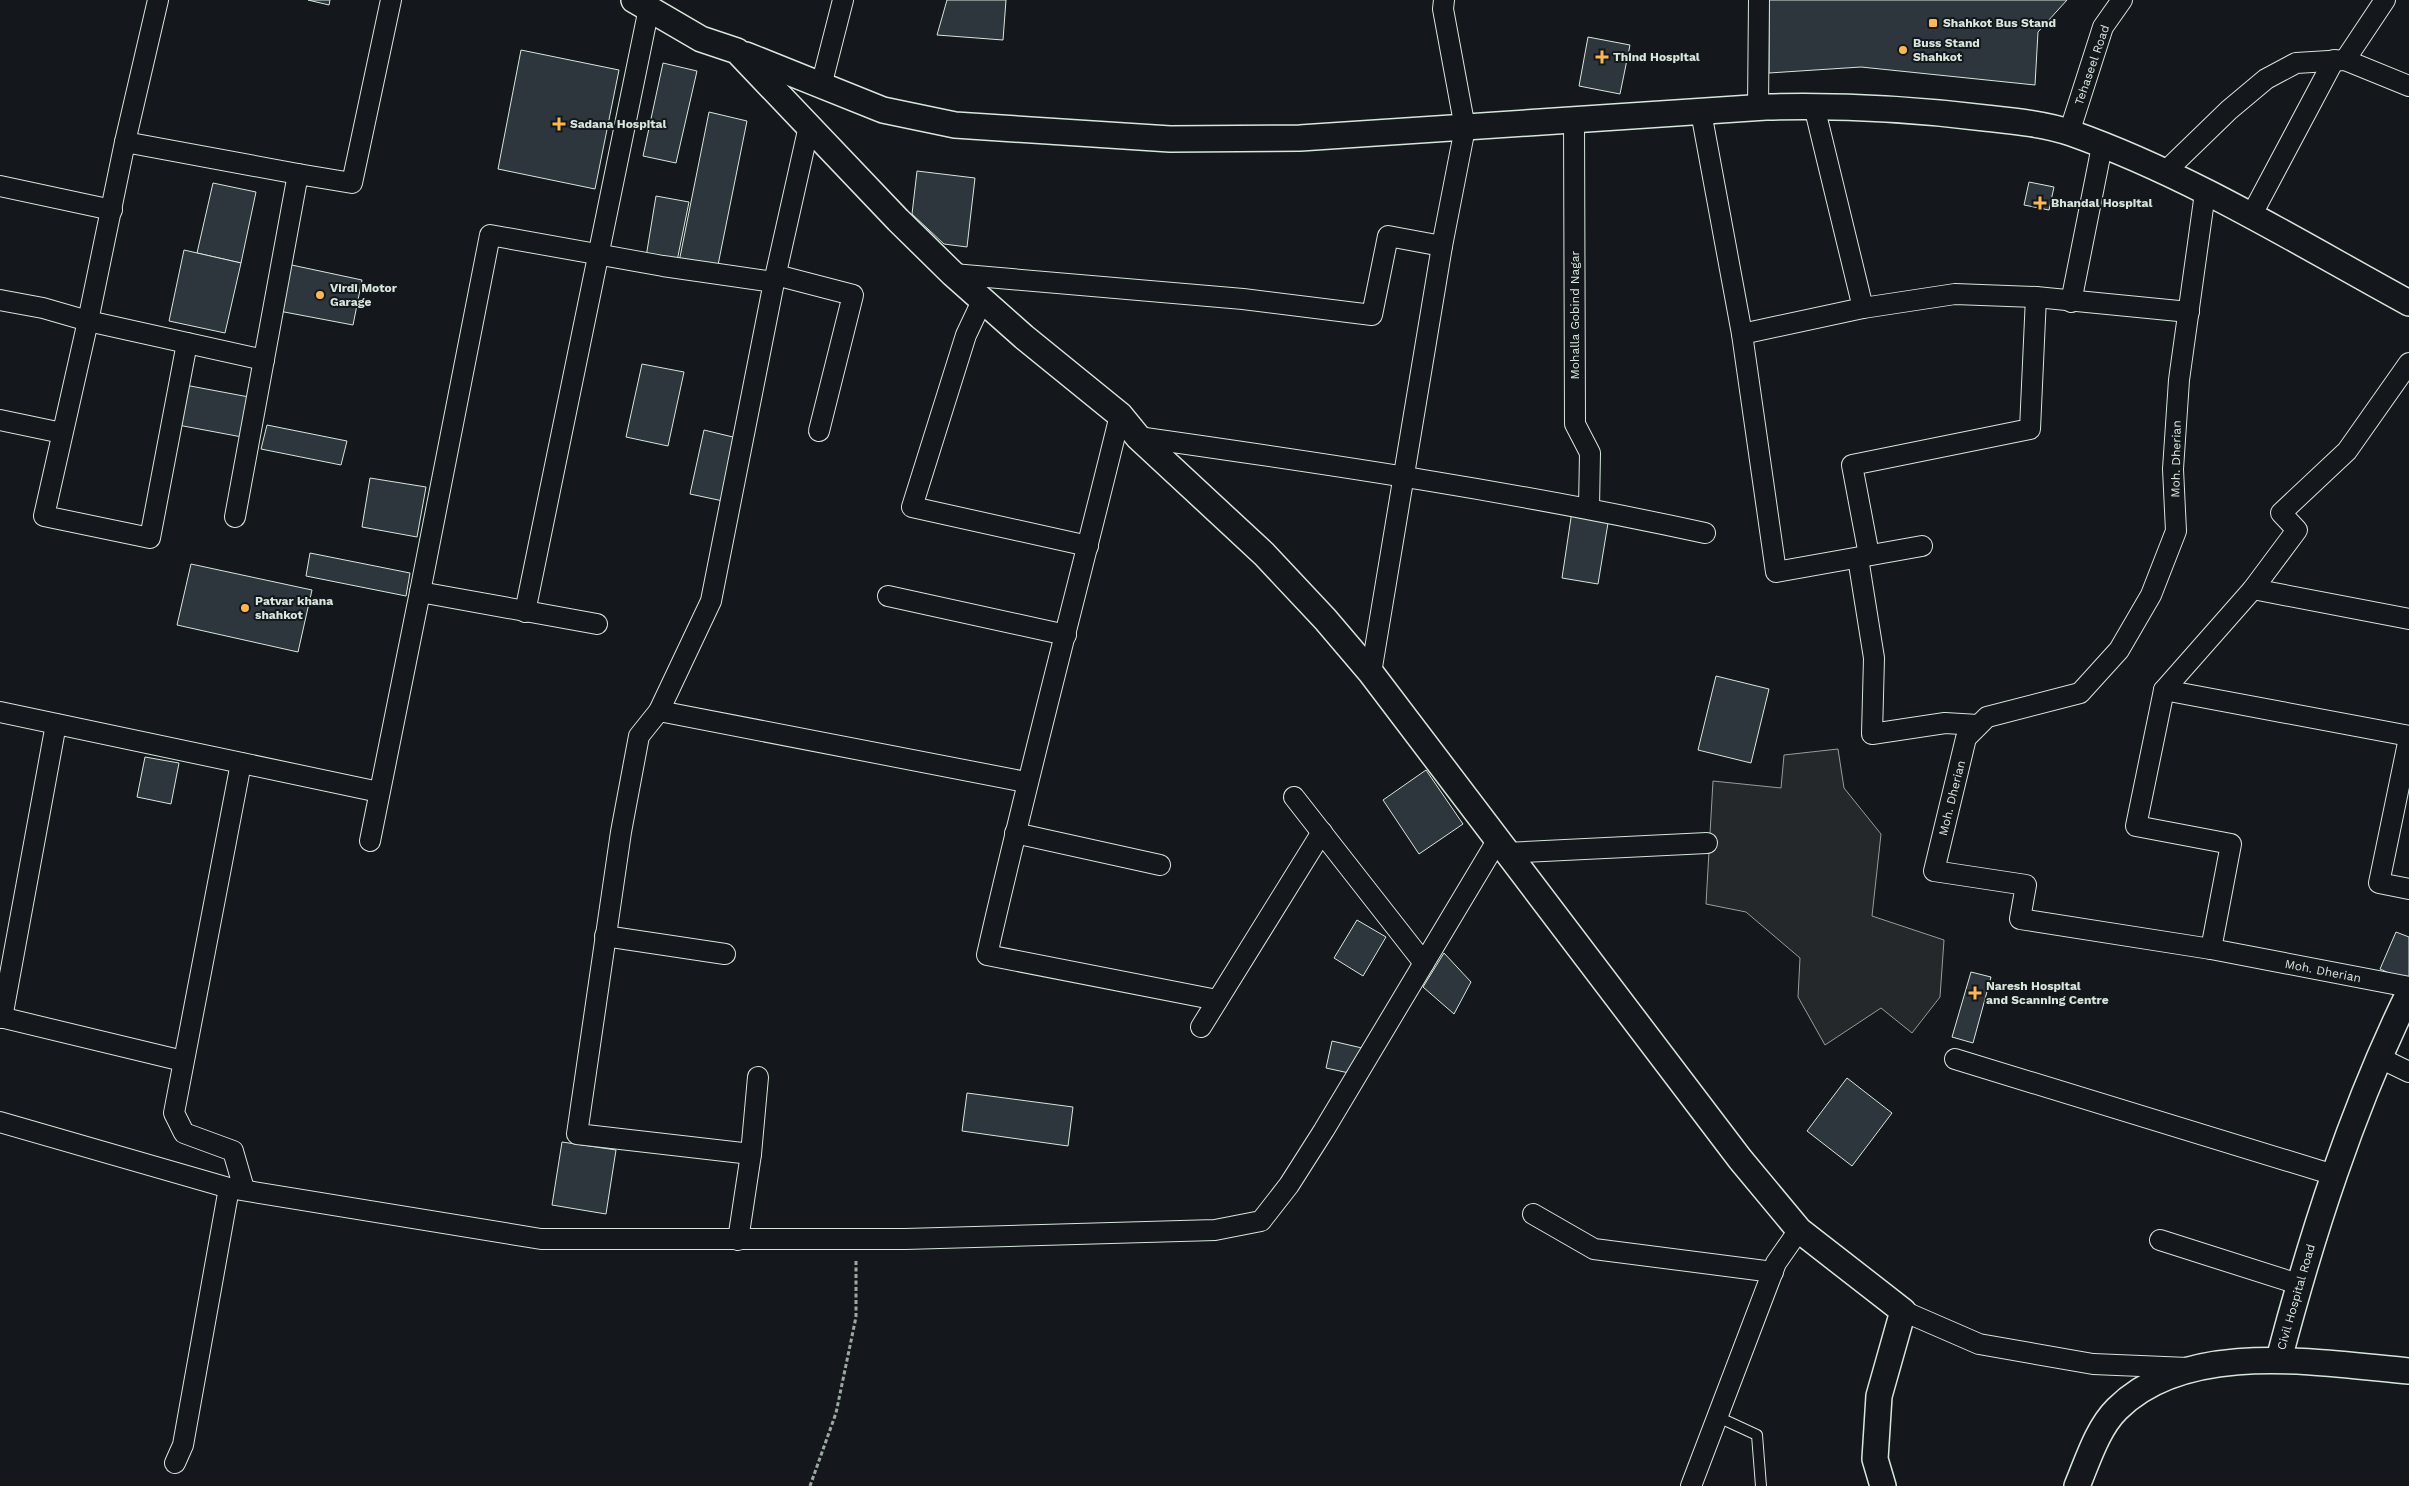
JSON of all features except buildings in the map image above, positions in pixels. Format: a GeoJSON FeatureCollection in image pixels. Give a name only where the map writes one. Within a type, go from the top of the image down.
{"type":"FeatureCollection","features":[{"type":"Feature","properties":{"kind":"street"},"geometry":{"type":"LineString","coordinates":[[158,0],[125,142],[88,321],[44,516],[150,538],[187,343]]}},
{"type":"Feature","properties":{"kind":"street"},"geometry":{"type":"LineString","coordinates":[[125,142],[352,183],[391,0]]}},
{"type":"Feature","properties":{"kind":"street"},"geometry":{"type":"LineString","coordinates":[[821,86],[843,0]]}},
{"type":"Feature","properties":{"kind":"street"},"geometry":{"type":"LineString","coordinates":[[1371,673],[1442,246],[1465,128],[1443,9],[1444,0]]}},
{"type":"Feature","properties":{"kind":"street"},"geometry":{"type":"LineString","coordinates":[[1758,107],[1759,0]]}},
{"type":"Feature","properties":{"kind":"street","name":"Tehaseel Road"},"geometry":{"type":"LineString","coordinates":[[2069,132],[2103,27],[2122,0]]}},
{"type":"Feature","properties":{"kind":"street"},"geometry":{"type":"LineString","coordinates":[[2251,216],[2340,60],[2385,0]]}},
{"type":"Feature","properties":{"kind":"street"},"geometry":{"type":"LineString","coordinates":[[525,612],[599,255],[642,4],[702,39],[737,51],[883,110],[956,125],[1170,139],[1300,138],[1758,107],[1814,106],[1942,112],[2007,121],[2069,132],[2165,172],[2251,216],[2409,303]]}},
{"type":"Feature","properties":{"kind":"street"},"geometry":{"type":"LineString","coordinates":[[737,51],[898,220],[953,274],[1024,337],[1120,415],[1138,437],[1264,554],[1325,619],[1371,673],[1740,1159],[1799,1230],[1903,1311],[1979,1344],[2093,1364],[2190,1368]]}},
{"type":"Feature","properties":{"kind":"street"},"geometry":{"type":"LineString","coordinates":[[2165,172],[2229,110],[2266,79],[2296,63],[2340,60],[2409,86]]}},
{"type":"Feature","properties":{"kind":"street"},"geometry":{"type":"LineString","coordinates":[[1814,106],[1863,308]]}},
{"type":"Feature","properties":{"kind":"street"},"geometry":{"type":"LineString","coordinates":[[1701,112],[1742,334],[1776,572],[1922,546]]}},
{"type":"Feature","properties":{"kind":"street","name":"Mohalla Gobind Nagar"},"geometry":{"type":"LineString","coordinates":[[1574,119],[1575,424],[1590,453],[1589,507]]}},
{"type":"Feature","properties":{"kind":"street"},"geometry":{"type":"LineString","coordinates":[[751,1154],[577,1134],[605,936],[639,736],[659,711],[711,601],[775,278],[810,126]]}},
{"type":"Feature","properties":{"kind":"street"},"geometry":{"type":"LineString","coordinates":[[2072,302],[2102,146]]}},
{"type":"Feature","properties":{"kind":"street"},"geometry":{"type":"LineString","coordinates":[[235,518],[298,174]]}},
{"type":"Feature","properties":{"kind":"street"},"geometry":{"type":"LineString","coordinates":[[0,186],[112,210]]}},
{"type":"Feature","properties":{"kind":"street","name":"Moh. Dherian"},"geometry":{"type":"LineString","coordinates":[[2205,193],[2179,380],[2173,469],[2176,531],[2151,595],[2119,650],[2080,693],[1987,717],[1966,738],[1934,871],[2026,885],[2020,919],[2211,950],[2409,987]]}},
{"type":"Feature","properties":{"kind":"street"},"geometry":{"type":"LineString","coordinates":[[370,842],[490,235],[599,255],[775,278],[853,295],[819,431]]}},
{"type":"Feature","properties":{"kind":"street"},"geometry":{"type":"LineString","coordinates":[[953,274],[1244,299],[1372,315],[1388,236],[1442,246]]}},
{"type":"Feature","properties":{"kind":"street"},"geometry":{"type":"LineString","coordinates":[[1742,334],[1863,308],[1955,294],[2036,298],[2189,312]]}},
{"type":"Feature","properties":{"kind":"street"},"geometry":{"type":"LineString","coordinates":[[1978,725],[1945,723],[1872,734],[1874,658],[1852,465],[2030,429],[2036,298]]}},
{"type":"Feature","properties":{"kind":"street"},"geometry":{"type":"LineString","coordinates":[[983,299],[966,335],[912,507],[1088,546]]}},
{"type":"Feature","properties":{"kind":"street"},"geometry":{"type":"LineString","coordinates":[[0,300],[43,308],[88,321],[264,360]]}},
{"type":"Feature","properties":{"kind":"street"},"geometry":{"type":"LineString","coordinates":[[2211,950],[2231,844],[2136,826],[2164,690],[2253,589],[2297,530],[2281,513],[2347,450],[2409,363]]}},
{"type":"Feature","properties":{"kind":"street"},"geometry":{"type":"LineString","coordinates":[[1120,415],[1066,635],[1026,782],[987,955],[1217,1000]]}},
{"type":"Feature","properties":{"kind":"street"},"geometry":{"type":"LineString","coordinates":[[0,420],[62,433]]}},
{"type":"Feature","properties":{"kind":"street"},"geometry":{"type":"LineString","coordinates":[[1138,437],[1403,475],[1589,507],[1705,533]]}},
{"type":"Feature","properties":{"kind":"street"},"geometry":{"type":"LineString","coordinates":[[2253,589],[2409,620]]}},
{"type":"Feature","properties":{"kind":"street"},"geometry":{"type":"LineString","coordinates":[[420,592],[597,624]]}},
{"type":"Feature","properties":{"kind":"street"},"geometry":{"type":"LineString","coordinates":[[888,596],[1066,635]]}},
{"type":"Feature","properties":{"kind":"street"},"geometry":{"type":"LineString","coordinates":[[2164,690],[2409,737],[2379,884],[2409,889]]}},
{"type":"Feature","properties":{"kind":"street"},"geometry":{"type":"LineString","coordinates":[[659,711],[1026,782]]}},
{"type":"Feature","properties":{"kind":"street"},"geometry":{"type":"LineString","coordinates":[[0,712],[379,792]]}},
{"type":"Feature","properties":{"kind":"street"},"geometry":{"type":"LineString","coordinates":[[56,724],[1,1018],[183,1061]]}},
{"type":"Feature","properties":{"kind":"street"},"geometry":{"type":"LineString","coordinates":[[175,1462],[185,1433],[236,1189],[233,1151],[184,1133],[174,1113],[241,763]]}},
{"type":"Feature","properties":{"kind":"street"},"geometry":{"type":"LineString","coordinates":[[1294,796],[1424,963]]}},
{"type":"Feature","properties":{"kind":"street"},"geometry":{"type":"LineString","coordinates":[[1201,1027],[1322,832]]}},
{"type":"Feature","properties":{"kind":"street"},"geometry":{"type":"LineString","coordinates":[[1015,833],[1160,865]]}},
{"type":"Feature","properties":{"kind":"street"},"geometry":{"type":"LineString","coordinates":[[1502,847],[1707,843]]}},
{"type":"Feature","properties":{"kind":"street"},"geometry":{"type":"LineString","coordinates":[[0,1122],[236,1189],[541,1239],[856,1239],[1216,1230],[1262,1221],[1289,1186],[1424,963],[1502,847]]}},
{"type":"Feature","properties":{"kind":"street"},"geometry":{"type":"LineString","coordinates":[[605,936],[725,954]]}},
{"type":"Feature","properties":{"kind":"street","name":"Civil Hospital Road"},"geometry":{"type":"LineString","coordinates":[[2078,1486],[2100,1431],[2117,1409],[2162,1377],[2190,1368],[2279,1359],[2298,1284],[2334,1175],[2380,1058],[2409,993]]}},
{"type":"Feature","properties":{"kind":"street"},"geometry":{"type":"LineString","coordinates":[[2380,1058],[2409,1072]]}},
{"type":"Feature","properties":{"kind":"street"},"geometry":{"type":"LineString","coordinates":[[1955,1059],[2334,1175]]}},
{"type":"Feature","properties":{"kind":"street"},"geometry":{"type":"LineString","coordinates":[[738,1240],[751,1154],[758,1077]]}},
{"type":"Feature","properties":{"kind":"street"},"geometry":{"type":"LineString","coordinates":[[1533,1214],[1594,1249],[1773,1272]]}},
{"type":"Feature","properties":{"kind":"street"},"geometry":{"type":"LineString","coordinates":[[1691,1486],[1776,1263],[1799,1230]]}},
{"type":"Feature","properties":{"kind":"street"},"geometry":{"type":"LineString","coordinates":[[2160,1240],[2298,1284]]}},
{"type":"Feature","properties":{"kind":"street"},"geometry":{"type":"LineString","coordinates":[[1883,1486],[1874,1459],[1879,1396],[1903,1311]]}},
{"type":"Feature","properties":{"kind":"street"},"geometry":{"type":"LineString","coordinates":[[2279,1359],[2409,1371]]}},
{"type":"Feature","properties":{"kind":"lane"},"geometry":{"type":"LineString","coordinates":[[1718,1417],[1756,1435],[1761,1486]]}},
{"type":"Feature","properties":{"kind":"path"},"geometry":{"type":"LineString","coordinates":[[810,1486],[836,1413],[856,1317],[856,1239]]}},
{"type":"Feature","properties":{"kind":"shaded area"},"geometry":{"type":"Polygon","coordinates":[[[1838,749],[1844,788],[1881,834],[1872,916],[1944,940],[1940,997],[1912,1033],[1881,1008],[1825,1045],[1798,997],[1800,958],[1746,912],[1706,904],[1713,781],[1781,788],[1784,755],[1838,749]]]}},
{"type":"Feature","properties":{"kind":"place","name":"Shahkot Bus Stand"},"geometry":{"type":"Point","coordinates":[1933,23]}},
{"type":"Feature","properties":{"kind":"place","name":"Buss Stand Shahkot"},"geometry":{"type":"Point","coordinates":[1903,50]}},
{"type":"Feature","properties":{"kind":"place","name":"Thind Hospital"},"geometry":{"type":"Point","coordinates":[1602,57]}},
{"type":"Feature","properties":{"kind":"place","name":"Sadana Hospital"},"geometry":{"type":"Point","coordinates":[559,124]}},
{"type":"Feature","properties":{"kind":"place","name":"Bhandal Hospital"},"geometry":{"type":"Point","coordinates":[2040,203]}},
{"type":"Feature","properties":{"kind":"place","name":"Virdi Motor Garage"},"geometry":{"type":"Point","coordinates":[320,295]}},
{"type":"Feature","properties":{"kind":"place","name":"Patvar khana shahkot"},"geometry":{"type":"Point","coordinates":[245,608]}},
{"type":"Feature","properties":{"kind":"place","name":"Naresh Hospital and Scanning Centre"},"geometry":{"type":"Point","coordinates":[1975,993]}}]}
